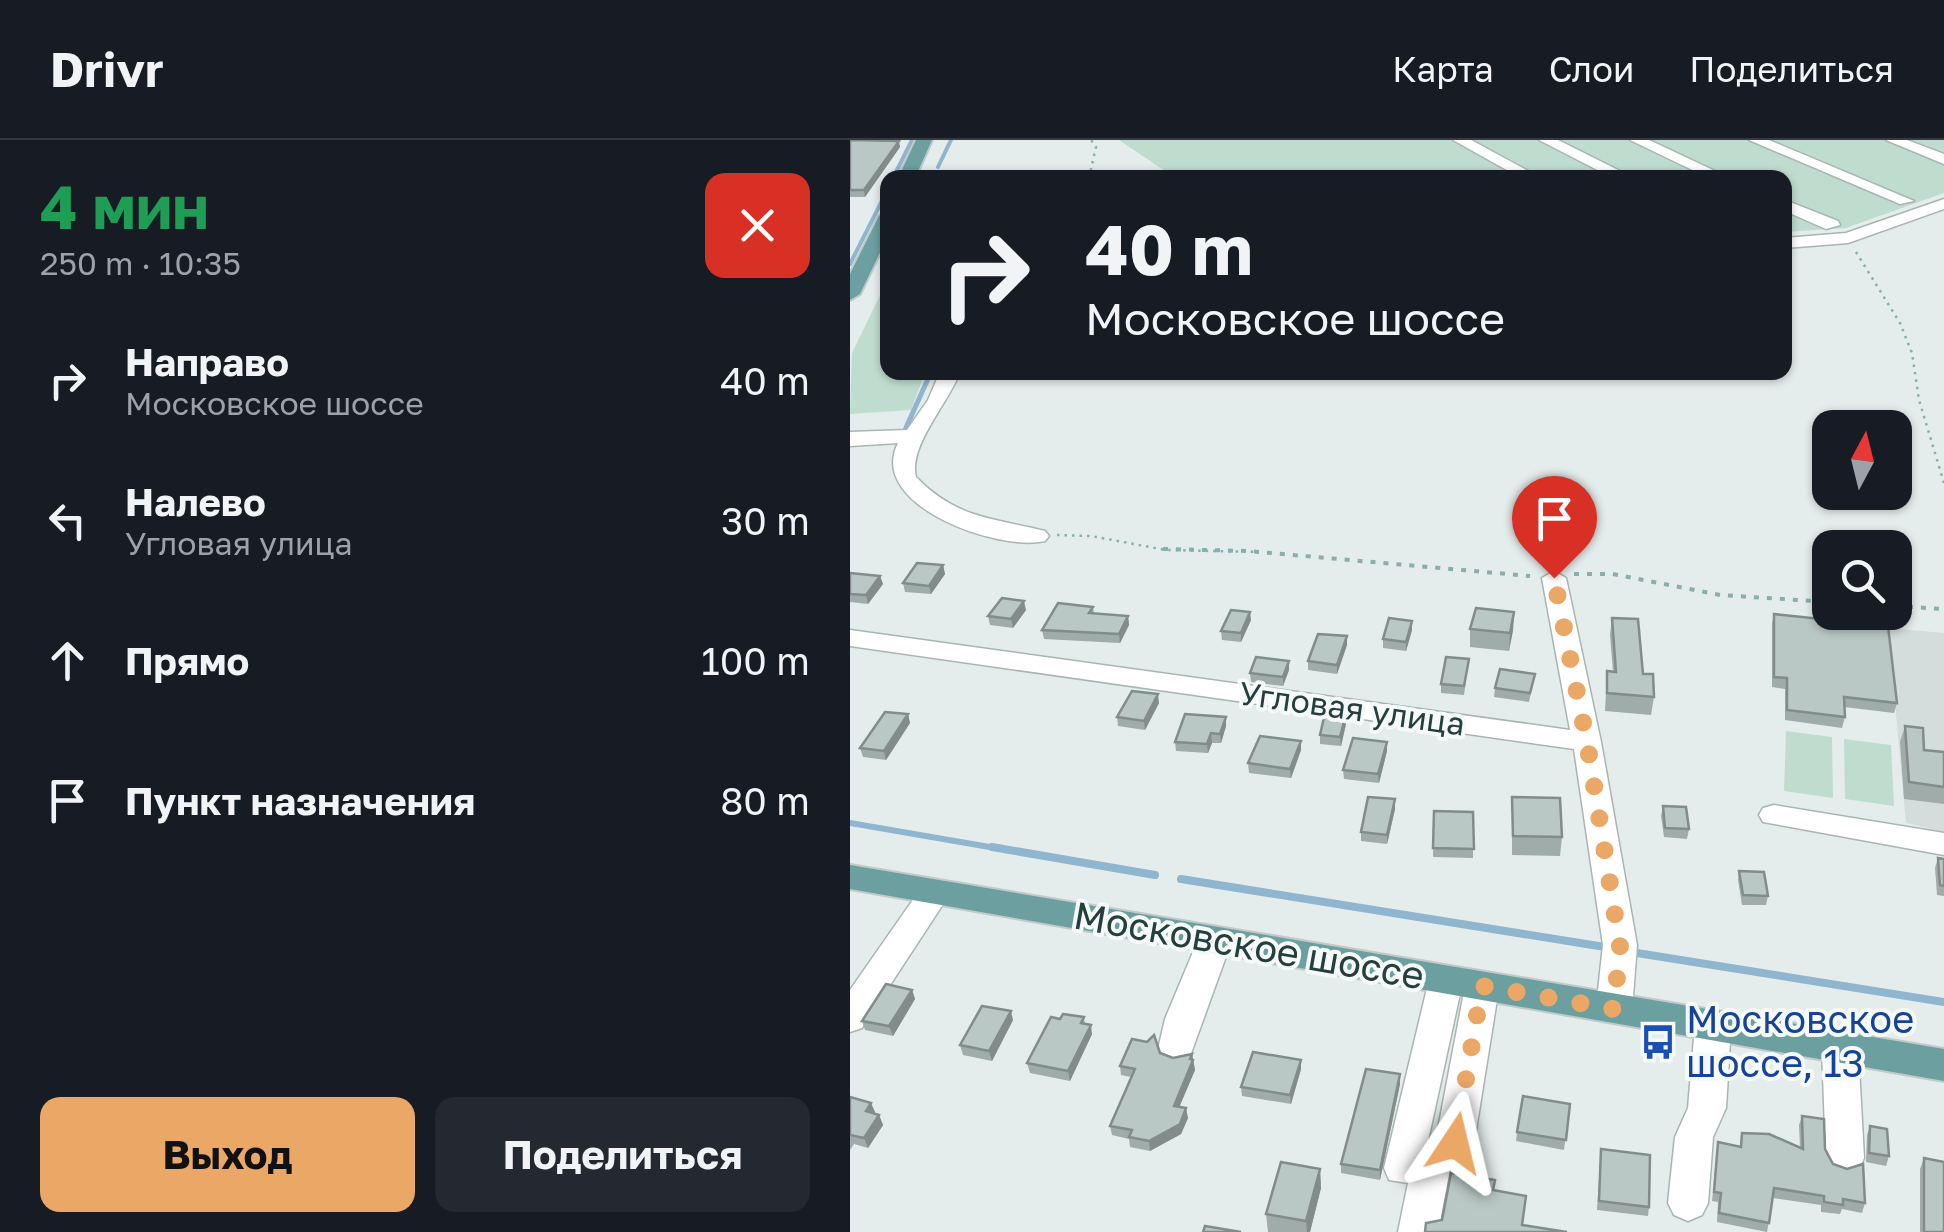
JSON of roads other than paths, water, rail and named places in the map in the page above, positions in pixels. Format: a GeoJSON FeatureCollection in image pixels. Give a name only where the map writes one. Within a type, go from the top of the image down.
{"type":"FeatureCollection","features":[{"type":"Feature","properties":{"kind":"main road"},"geometry":{"type":"LineString","coordinates":[[910,170],[924,140]]}},
{"type":"Feature","properties":{"kind":"main road"},"geometry":{"type":"LineString","coordinates":[[850,294],[855,273],[880,230]]}},
{"type":"Feature","properties":{"kind":"main road","name":"Московское шоссе"},"geometry":{"type":"LineString","coordinates":[[850,877],[1944,1066]]}},
{"type":"Feature","properties":{"kind":"street"},"geometry":{"type":"LineString","coordinates":[[1460,140],[1518,170]]}},
{"type":"Feature","properties":{"kind":"street"},"geometry":{"type":"LineString","coordinates":[[1546,140],[1609,170]]}},
{"type":"Feature","properties":{"kind":"street"},"geometry":{"type":"LineString","coordinates":[[1637,140],[1705,170]]}},
{"type":"Feature","properties":{"kind":"street"},"geometry":{"type":"LineString","coordinates":[[1756,140],[1906,201]]}},
{"type":"Feature","properties":{"kind":"street"},"geometry":{"type":"LineString","coordinates":[[1893,140],[1944,159]]}},
{"type":"Feature","properties":{"kind":"street"},"geometry":{"type":"LineString","coordinates":[[1792,242],[1848,238],[1944,204]]}},
{"type":"Feature","properties":{"kind":"street"},"geometry":{"type":"LineString","coordinates":[[1792,208],[1832,225]]}},
{"type":"Feature","properties":{"kind":"street"},"geometry":{"type":"LineString","coordinates":[[946,380],[932,412],[910,436],[902,472],[915,490],[948,514],[974,525],[1038,536]]}},
{"type":"Feature","properties":{"kind":"street"},"geometry":{"type":"LineString","coordinates":[[850,440],[910,436]]}},
{"type":"Feature","properties":{"kind":"street"},"geometry":{"type":"LineString","coordinates":[[1554,578],[1587,742],[1620,946],[1614,1009]]}},
{"type":"Feature","properties":{"kind":"street","name":"Угловая улица"},"geometry":{"type":"LineString","coordinates":[[850,638],[1587,742]]}},
{"type":"Feature","properties":{"kind":"street"},"geometry":{"type":"LineString","coordinates":[[1774,814],[1944,844]]}},
{"type":"Feature","properties":{"kind":"street"},"geometry":{"type":"LineString","coordinates":[[850,1018],[935,892]]}},
{"type":"Feature","properties":{"kind":"street"},"geometry":{"type":"LineString","coordinates":[[1176,1048],[1182,1019],[1215,940]]}},
{"type":"Feature","properties":{"kind":"street"},"geometry":{"type":"LineString","coordinates":[[1403,1168],[1464,983]]}},
{"type":"Feature","properties":{"kind":"street"},"geometry":{"type":"LineString","coordinates":[[1418,1232],[1432,1160],[1455,1143],[1464,983]]}},
{"type":"Feature","properties":{"kind":"street"},"geometry":{"type":"LineString","coordinates":[[1688,1204],[1694,1137],[1707,1108],[1714,1026]]}},
{"type":"Feature","properties":{"kind":"street"},"geometry":{"type":"LineString","coordinates":[[1840,1048],[1844,1158]]}},
{"type":"Feature","properties":{"kind":"waterway"},"geometry":{"type":"LineString","coordinates":[[897,170],[912,140]]}},
{"type":"Feature","properties":{"kind":"waterway"},"geometry":{"type":"LineString","coordinates":[[938,167],[951,140]]}},
{"type":"Feature","properties":{"kind":"waterway"},"geometry":{"type":"LineString","coordinates":[[850,264],[880,205]]}},
{"type":"Feature","properties":{"kind":"waterway"},"geometry":{"type":"LineString","coordinates":[[905,430],[927,380]]}},
{"type":"Feature","properties":{"kind":"waterway"},"geometry":{"type":"LineString","coordinates":[[850,823],[1007,850]]}},
{"type":"Feature","properties":{"kind":"waterway"},"geometry":{"type":"LineString","coordinates":[[992,847],[1155,875]]}},
{"type":"Feature","properties":{"kind":"waterway"},"geometry":{"type":"LineString","coordinates":[[1181,879],[1605,947]]}},
{"type":"Feature","properties":{"kind":"waterway"},"geometry":{"type":"LineString","coordinates":[[1637,953],[1944,1002]]}},
{"type":"Feature","properties":{"kind":"place","name":"Московское шоссе, 13"},"geometry":{"type":"Point","coordinates":[1658,1042]}}]}
